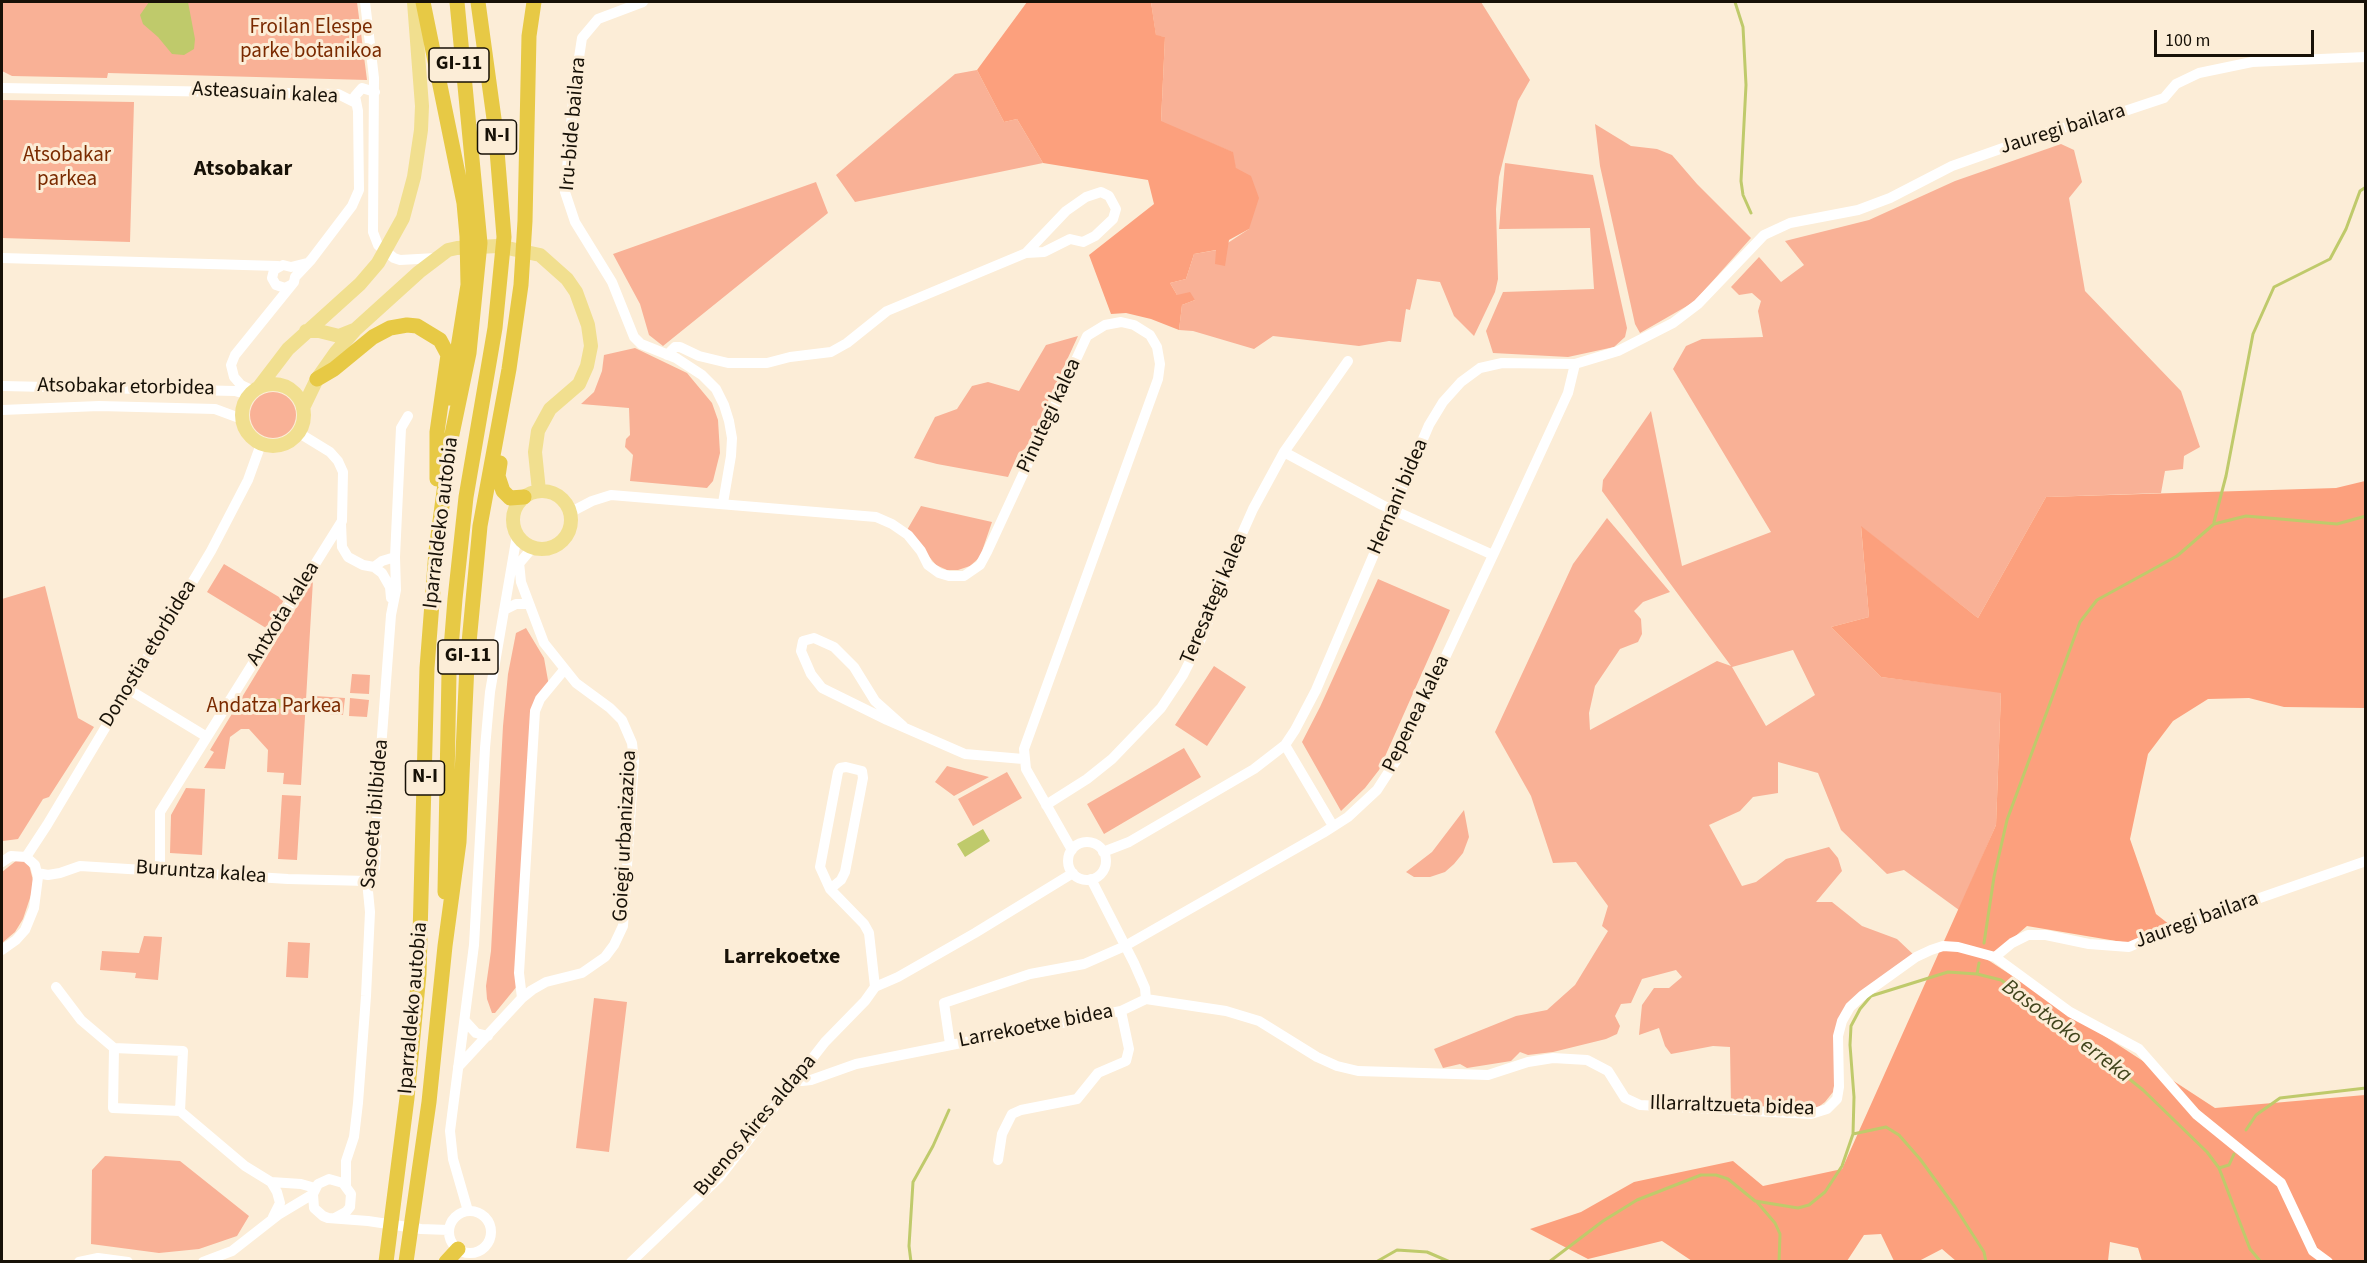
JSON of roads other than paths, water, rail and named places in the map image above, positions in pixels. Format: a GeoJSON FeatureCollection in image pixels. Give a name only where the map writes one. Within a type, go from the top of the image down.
{"type":"FeatureCollection","features":[{"type":"Feature","properties":{"kind":"highway"},"geometry":{"type":"LineString","coordinates":[[423,2],[471,201],[467,236],[472,285],[437,474]]}},
{"type":"Feature","properties":{"kind":"highway","name":"GI-11"},"geometry":{"type":"LineString","coordinates":[[447,2],[470,128]]}},
{"type":"Feature","properties":{"kind":"highway","name":"N-I"},"geometry":{"type":"LineString","coordinates":[[457,2],[470,128],[471,201]]}},
{"type":"Feature","properties":{"kind":"highway","name":"N-I"},"geometry":{"type":"LineString","coordinates":[[445,946],[444,824],[454,599],[466,497],[495,328],[504,237],[502,199],[478,2]]}},
{"type":"Feature","properties":{"kind":"highway","name":"GI-11"},"geometry":{"type":"LineString","coordinates":[[445,946],[459,842],[467,664],[480,526],[509,369],[521,285],[529,36],[534,2]]}},
{"type":"Feature","properties":{"kind":"highway","name":"Iparraldeko autobia"},"geometry":{"type":"LineString","coordinates":[[386,1262],[407,1098],[419,974],[432,598],[442,494],[469,353],[472,285]]}},
{"type":"Feature","properties":{"kind":"highway"},"geometry":{"type":"LineString","coordinates":[[317,379],[334,369],[373,337],[390,328],[407,324],[417,326],[440,340],[448,355],[438,432],[432,598]]}},
{"type":"Feature","properties":{"kind":"highway"},"geometry":{"type":"LineString","coordinates":[[509,369],[511,389],[498,476],[503,492],[510,498],[524,497]]}},
{"type":"Feature","properties":{"kind":"highway","name":"Iparraldeko autobia"},"geometry":{"type":"LineString","coordinates":[[406,1262],[429,1102],[445,946]]}},
{"type":"Feature","properties":{"kind":"highway"},"geometry":{"type":"LineString","coordinates":[[446,1262],[467,1255]]}},
{"type":"Feature","properties":{"kind":"main road"},"geometry":{"type":"LineString","coordinates":[[414,2],[422,106],[418,153],[403,218],[378,263],[360,284],[288,349],[254,391],[242,410],[242,419],[245,430],[251,438],[261,444],[274,447],[290,442],[299,433],[303,423],[303,408],[317,379],[336,352],[356,329],[436,258],[457,248],[498,246],[540,255],[567,279],[583,306],[591,346],[587,366],[579,384],[550,409],[538,431],[535,452],[539,491]]}},
{"type":"Feature","properties":{"kind":"main road"},"geometry":{"type":"LineString","coordinates":[[306,331],[319,331],[339,336],[356,329]]}},
{"type":"Feature","properties":{"kind":"main road"},"geometry":{"type":"LineString","coordinates":[[254,391],[274,384],[287,388],[296,395],[303,408]]}},
{"type":"Feature","properties":{"kind":"main road"},"geometry":{"type":"LineString","coordinates":[[539,491],[555,494],[567,504],[571,512],[570,530],[559,544],[551,548],[533,548],[517,535],[514,528],[514,511],[524,497],[539,491]]}},
{"type":"Feature","properties":{"kind":"street"},"geometry":{"type":"LineString","coordinates":[[365,2],[375,92],[373,232],[378,245],[400,260],[436,258]]}},
{"type":"Feature","properties":{"kind":"street","name":"Iru-bide bailara"},"geometry":{"type":"LineString","coordinates":[[644,2],[598,20],[582,38],[574,90],[565,192],[575,222],[612,282],[634,337],[641,345],[667,355],[702,375],[716,389],[724,405],[732,438],[723,503]]}},
{"type":"Feature","properties":{"kind":"street","name":"Jauregi bailara"},"geometry":{"type":"LineString","coordinates":[[1764,235],[1790,223],[1858,210],[1890,198],[1952,166],[2051,131],[2107,117],[2164,98],[2176,84],[2199,73],[2252,62],[2366,57]]}},
{"type":"Feature","properties":{"kind":"street","name":"Asteasuain kalea"},"geometry":{"type":"LineString","coordinates":[[2,88],[338,94],[356,103],[359,190]]}},
{"type":"Feature","properties":{"kind":"street"},"geometry":{"type":"LineString","coordinates":[[356,103],[355,96],[362,88],[375,92]]}},
{"type":"Feature","properties":{"kind":"street"},"geometry":{"type":"LineString","coordinates":[[278,266],[272,274],[273,282],[282,288],[310,262],[352,206],[359,190],[368,192],[373,188]]}},
{"type":"Feature","properties":{"kind":"street","name":"Iru-bide bailara"},"geometry":{"type":"LineString","coordinates":[[667,355],[675,347],[680,347],[699,356],[728,363],[758,363],[831,352],[847,343],[887,311],[1026,253],[1044,252],[1070,239],[1083,242],[1095,236],[1113,219],[1116,208],[1114,201],[1101,192],[1086,197],[1066,211],[1026,253]]}},
{"type":"Feature","properties":{"kind":"street","name":"Hernani bidea"},"geometry":{"type":"LineString","coordinates":[[1103,852],[1129,842],[1254,769],[1285,745],[1316,690],[1429,425],[1443,402],[1461,382],[1480,368],[1502,363],[1575,364],[1618,351],[1673,322],[1698,304],[1764,235]]}},
{"type":"Feature","properties":{"kind":"street"},"geometry":{"type":"LineString","coordinates":[[2,258],[283,265],[292,277]]}},
{"type":"Feature","properties":{"kind":"street"},"geometry":{"type":"LineString","coordinates":[[254,391],[241,385],[234,377],[231,365],[235,355],[292,277]]}},
{"type":"Feature","properties":{"kind":"street","name":"Pinutegi kalea"},"geometry":{"type":"LineString","coordinates":[[571,512],[592,501],[611,495],[876,517],[908,535],[921,551],[928,565],[939,573],[964,576],[980,565],[987,552],[1087,336],[1105,325],[1121,322],[1134,325],[1150,335],[1158,351],[1160,364],[1158,379],[1025,746],[1023,759]]}},
{"type":"Feature","properties":{"kind":"street","name":"Teresategi kalea"},"geometry":{"type":"LineString","coordinates":[[1046,805],[1087,779],[1112,759],[1161,708],[1183,675],[1202,637],[1253,509],[1284,452],[1348,361]]}},
{"type":"Feature","properties":{"kind":"street","name":"Pepenea kalea"},"geometry":{"type":"LineString","coordinates":[[950,1044],[944,1003],[1030,974],[1084,964],[1125,946],[1334,826],[1364,804],[1389,774],[1568,393],[1575,364]]}},
{"type":"Feature","properties":{"kind":"street","name":"Atsobakar etorbidea"},"geometry":{"type":"LineString","coordinates":[[2,386],[254,391]]}},
{"type":"Feature","properties":{"kind":"street","name":"Atsobakar etorbidea"},"geometry":{"type":"LineString","coordinates":[[2,410],[99,406],[215,409],[242,419]]}},
{"type":"Feature","properties":{"kind":"street","name":"Sasoeta ibilbidea"},"geometry":{"type":"LineString","coordinates":[[346,1185],[346,1161],[351,1150],[356,1123],[370,912],[367,881],[375,868],[379,776],[392,610],[396,590],[395,558],[401,428],[408,416]]}},
{"type":"Feature","properties":{"kind":"street"},"geometry":{"type":"LineString","coordinates":[[299,433],[330,452],[338,461],[343,472],[342,547],[348,557],[363,565],[374,567],[382,561],[395,558]]}},
{"type":"Feature","properties":{"kind":"street","name":"Donostia etorbidea"},"geometry":{"type":"LineString","coordinates":[[26,857],[211,550],[248,480],[261,444]]}},
{"type":"Feature","properties":{"kind":"street"},"geometry":{"type":"LineString","coordinates":[[1284,452],[1394,510],[1493,555]]}},
{"type":"Feature","properties":{"kind":"street","name":"Antxota kalea"},"geometry":{"type":"LineString","coordinates":[[160,869],[160,812],[342,521]]}},
{"type":"Feature","properties":{"kind":"street"},"geometry":{"type":"LineString","coordinates":[[468,1211],[453,1159],[450,1131],[477,912],[485,748],[494,662],[517,535]]}},
{"type":"Feature","properties":{"kind":"street"},"geometry":{"type":"LineString","coordinates":[[504,610],[512,575],[519,562],[533,548]]}},
{"type":"Feature","properties":{"kind":"street","name":"Goiegi urbanizazioa"},"geometry":{"type":"LineString","coordinates":[[457,1068],[522,998],[546,982],[582,973],[605,957],[623,926],[633,761],[632,743],[622,720],[610,708],[576,683],[544,644],[521,582],[519,562]]}},
{"type":"Feature","properties":{"kind":"street","name":"Sasoeta ibilbidea"},"geometry":{"type":"LineString","coordinates":[[374,567],[382,573],[390,587],[392,610]]}},
{"type":"Feature","properties":{"kind":"street"},"geometry":{"type":"LineString","coordinates":[[504,610],[516,604],[528,604]]}},
{"type":"Feature","properties":{"kind":"street"},"geometry":{"type":"LineString","coordinates":[[903,726],[888,714],[864,685],[854,667],[834,647],[813,638],[803,641],[801,651],[816,682],[822,687],[903,726],[965,754],[1023,759],[1026,769],[1072,850]]}},
{"type":"Feature","properties":{"kind":"street"},"geometry":{"type":"LineString","coordinates":[[522,998],[519,973],[535,711],[540,699],[564,670]]}},
{"type":"Feature","properties":{"kind":"street"},"geometry":{"type":"LineString","coordinates":[[850,701],[859,696],[864,685]]}},
{"type":"Feature","properties":{"kind":"street"},"geometry":{"type":"LineString","coordinates":[[128,689],[207,737]]}},
{"type":"Feature","properties":{"kind":"street"},"geometry":{"type":"LineString","coordinates":[[1285,745],[1334,826]]}},
{"type":"Feature","properties":{"kind":"street"},"geometry":{"type":"LineString","coordinates":[[830,889],[841,880],[845,872],[863,778],[862,771],[846,767],[840,768],[838,772],[820,867],[830,889],[864,924],[869,933],[875,987]]}},
{"type":"Feature","properties":{"kind":"street"},"geometry":{"type":"LineString","coordinates":[[1080,843],[1091,843],[1103,852],[1104,869],[1096,877],[1090,879],[1078,877],[1073,873],[1068,862],[1072,850],[1080,843]]}},
{"type":"Feature","properties":{"kind":"street"},"geometry":{"type":"LineString","coordinates":[[2,862],[11,856],[26,857],[35,865],[37,873],[36,896],[25,930],[2,950]]}},
{"type":"Feature","properties":{"kind":"street","name":"Jauregi bailara"},"geometry":{"type":"LineString","coordinates":[[1995,957],[2012,943],[2028,935],[2046,935],[2089,944],[2129,947],[2168,930],[2366,861]]}},
{"type":"Feature","properties":{"kind":"street","name":"Buruntza kalea"},"geometry":{"type":"LineString","coordinates":[[37,873],[48,875],[80,866],[160,869],[288,879],[367,881]]}},
{"type":"Feature","properties":{"kind":"street","name":"Buenos Aires aldapa"},"geometry":{"type":"LineString","coordinates":[[631,1262],[718,1178],[825,1042],[865,1001],[875,987],[898,977],[975,933],[1073,873]]}},
{"type":"Feature","properties":{"kind":"street"},"geometry":{"type":"LineString","coordinates":[[1090,879],[1145,988],[1146,999]]}},
{"type":"Feature","properties":{"kind":"street","name":"Illarraltzueta bidea"},"geometry":{"type":"LineString","coordinates":[[1146,999],[1226,1011],[1258,1021],[1317,1058],[1358,1071],[1488,1075],[1528,1062],[1554,1058],[1587,1060],[1608,1071],[1625,1098],[1640,1105],[1811,1114],[1827,1109],[1837,1099],[1840,1029],[1850,1007],[1863,995],[1916,957],[1943,946],[1958,947],[1995,957]]}},
{"type":"Feature","properties":{"kind":"street"},"geometry":{"type":"LineString","coordinates":[[1995,957],[2070,1012],[2139,1048],[2196,1114],[2281,1183],[2313,1251],[2328,1262]]}},
{"type":"Feature","properties":{"kind":"street"},"geometry":{"type":"LineString","coordinates":[[56,987],[81,1020],[114,1048],[183,1051],[180,1111]]}},
{"type":"Feature","properties":{"kind":"street","name":"Larrekoetxe bidea"},"geometry":{"type":"LineString","coordinates":[[796,1078],[802,1081],[811,1080],[856,1064],[1121,1011],[1146,999]]}},
{"type":"Feature","properties":{"kind":"street"},"geometry":{"type":"LineString","coordinates":[[998,1160],[1002,1134],[1012,1114],[1021,1110],[1077,1099],[1098,1073],[1126,1060],[1129,1048],[1121,1011]]}},
{"type":"Feature","properties":{"kind":"street"},"geometry":{"type":"LineString","coordinates":[[465,1022],[476,1033],[488,1036]]}},
{"type":"Feature","properties":{"kind":"street"},"geometry":{"type":"LineString","coordinates":[[114,1048],[113,1108],[180,1111],[245,1166],[271,1182],[280,1203],[270,1221]]}},
{"type":"Feature","properties":{"kind":"street"},"geometry":{"type":"LineString","coordinates":[[203,1262],[232,1251],[314,1191],[346,1161]]}},
{"type":"Feature","properties":{"kind":"street"},"geometry":{"type":"LineString","coordinates":[[326,1180],[337,1180],[346,1185],[357,1211],[368,1221]]}},
{"type":"Feature","properties":{"kind":"street"},"geometry":{"type":"LineString","coordinates":[[271,1182],[301,1184],[314,1191]]}},
{"type":"Feature","properties":{"kind":"street"},"geometry":{"type":"LineString","coordinates":[[314,1191],[314,1208]]}},
{"type":"Feature","properties":{"kind":"street"},"geometry":{"type":"LineString","coordinates":[[334,1218],[346,1212],[351,1199]]}},
{"type":"Feature","properties":{"kind":"street"},"geometry":{"type":"LineString","coordinates":[[292,1206],[314,1208],[323,1216],[334,1218],[421,1229],[449,1230]]}},
{"type":"Feature","properties":{"kind":"street"},"geometry":{"type":"LineString","coordinates":[[468,1211],[483,1216],[491,1230],[487,1245],[478,1252],[467,1255],[450,1240],[449,1230],[457,1216],[468,1211]]}},
{"type":"Feature","properties":{"kind":"street"},"geometry":{"type":"LineString","coordinates":[[79,1262],[98,1258],[128,1262]]}},
{"type":"Feature","properties":{"kind":"waterway"},"geometry":{"type":"LineString","coordinates":[[1735,2],[1743,27],[1746,85],[1741,181],[1743,195],[1751,213]]}},
{"type":"Feature","properties":{"kind":"waterway"},"geometry":{"type":"LineString","coordinates":[[2214,522],[2226,476],[2253,334],[2274,287],[2330,259],[2346,229],[2360,191],[2366,187]]}},
{"type":"Feature","properties":{"kind":"waterway"},"geometry":{"type":"LineString","coordinates":[[1984,943],[1994,877],[2007,820],[2080,622],[2097,600],[2177,556],[2214,524],[2246,516],[2337,524],[2366,516]]}},
{"type":"Feature","properties":{"kind":"waterway"},"geometry":{"type":"LineString","coordinates":[[1977,974],[1979,963]]}},
{"type":"Feature","properties":{"kind":"waterway","name":"Basotxoko erreka"},"geometry":{"type":"LineString","coordinates":[[1549,1262],[1603,1221],[1637,1200],[1701,1175],[1716,1175],[1728,1179],[1755,1201],[1798,1208],[1809,1205],[1825,1192],[1842,1166],[1853,1134],[1851,1026],[1860,1009],[1871,996],[1948,972],[1977,974],[2001,980],[2061,1024],[2143,1090],[2207,1152],[2219,1168],[2250,1249],[2261,1262]]}},
{"type":"Feature","properties":{"kind":"waterway"},"geometry":{"type":"LineString","coordinates":[[2246,1130],[2256,1115],[2280,1098],[2366,1088]]}},
{"type":"Feature","properties":{"kind":"waterway"},"geometry":{"type":"LineString","coordinates":[[911,1262],[909,1246],[913,1182],[949,1110]]}},
{"type":"Feature","properties":{"kind":"waterway"},"geometry":{"type":"LineString","coordinates":[[1853,1134],[1886,1127],[1899,1135],[1920,1159],[1955,1207],[1984,1252],[1986,1262]]}},
{"type":"Feature","properties":{"kind":"waterway"},"geometry":{"type":"LineString","coordinates":[[2219,1168],[2229,1165],[2234,1154]]}},
{"type":"Feature","properties":{"kind":"waterway"},"geometry":{"type":"LineString","coordinates":[[1757,1202],[1775,1223],[1780,1234],[1779,1262]]}},
{"type":"Feature","properties":{"kind":"waterway","name":"Basotxoko erreka"},"geometry":{"type":"LineString","coordinates":[[1376,1262],[1397,1250],[1427,1252],[1450,1262]]}},
{"type":"Feature","properties":{"kind":"district","name":"Atsobakar"},"geometry":{"type":"Point","coordinates":[243,170]}},
{"type":"Feature","properties":{"kind":"district","name":"Larrekoetxe"},"geometry":{"type":"Point","coordinates":[782,958]}},
{"type":"Feature","properties":{"kind":"park label","name":"Froilan Elespe parke botanikoa"},"geometry":{"type":"Point","coordinates":[311,40]}},
{"type":"Feature","properties":{"kind":"park label","name":"Atsobakar parkea"},"geometry":{"type":"Point","coordinates":[67,168]}},
{"type":"Feature","properties":{"kind":"park label","name":"Andatza Parkea"},"geometry":{"type":"Point","coordinates":[274,707]}}]}
